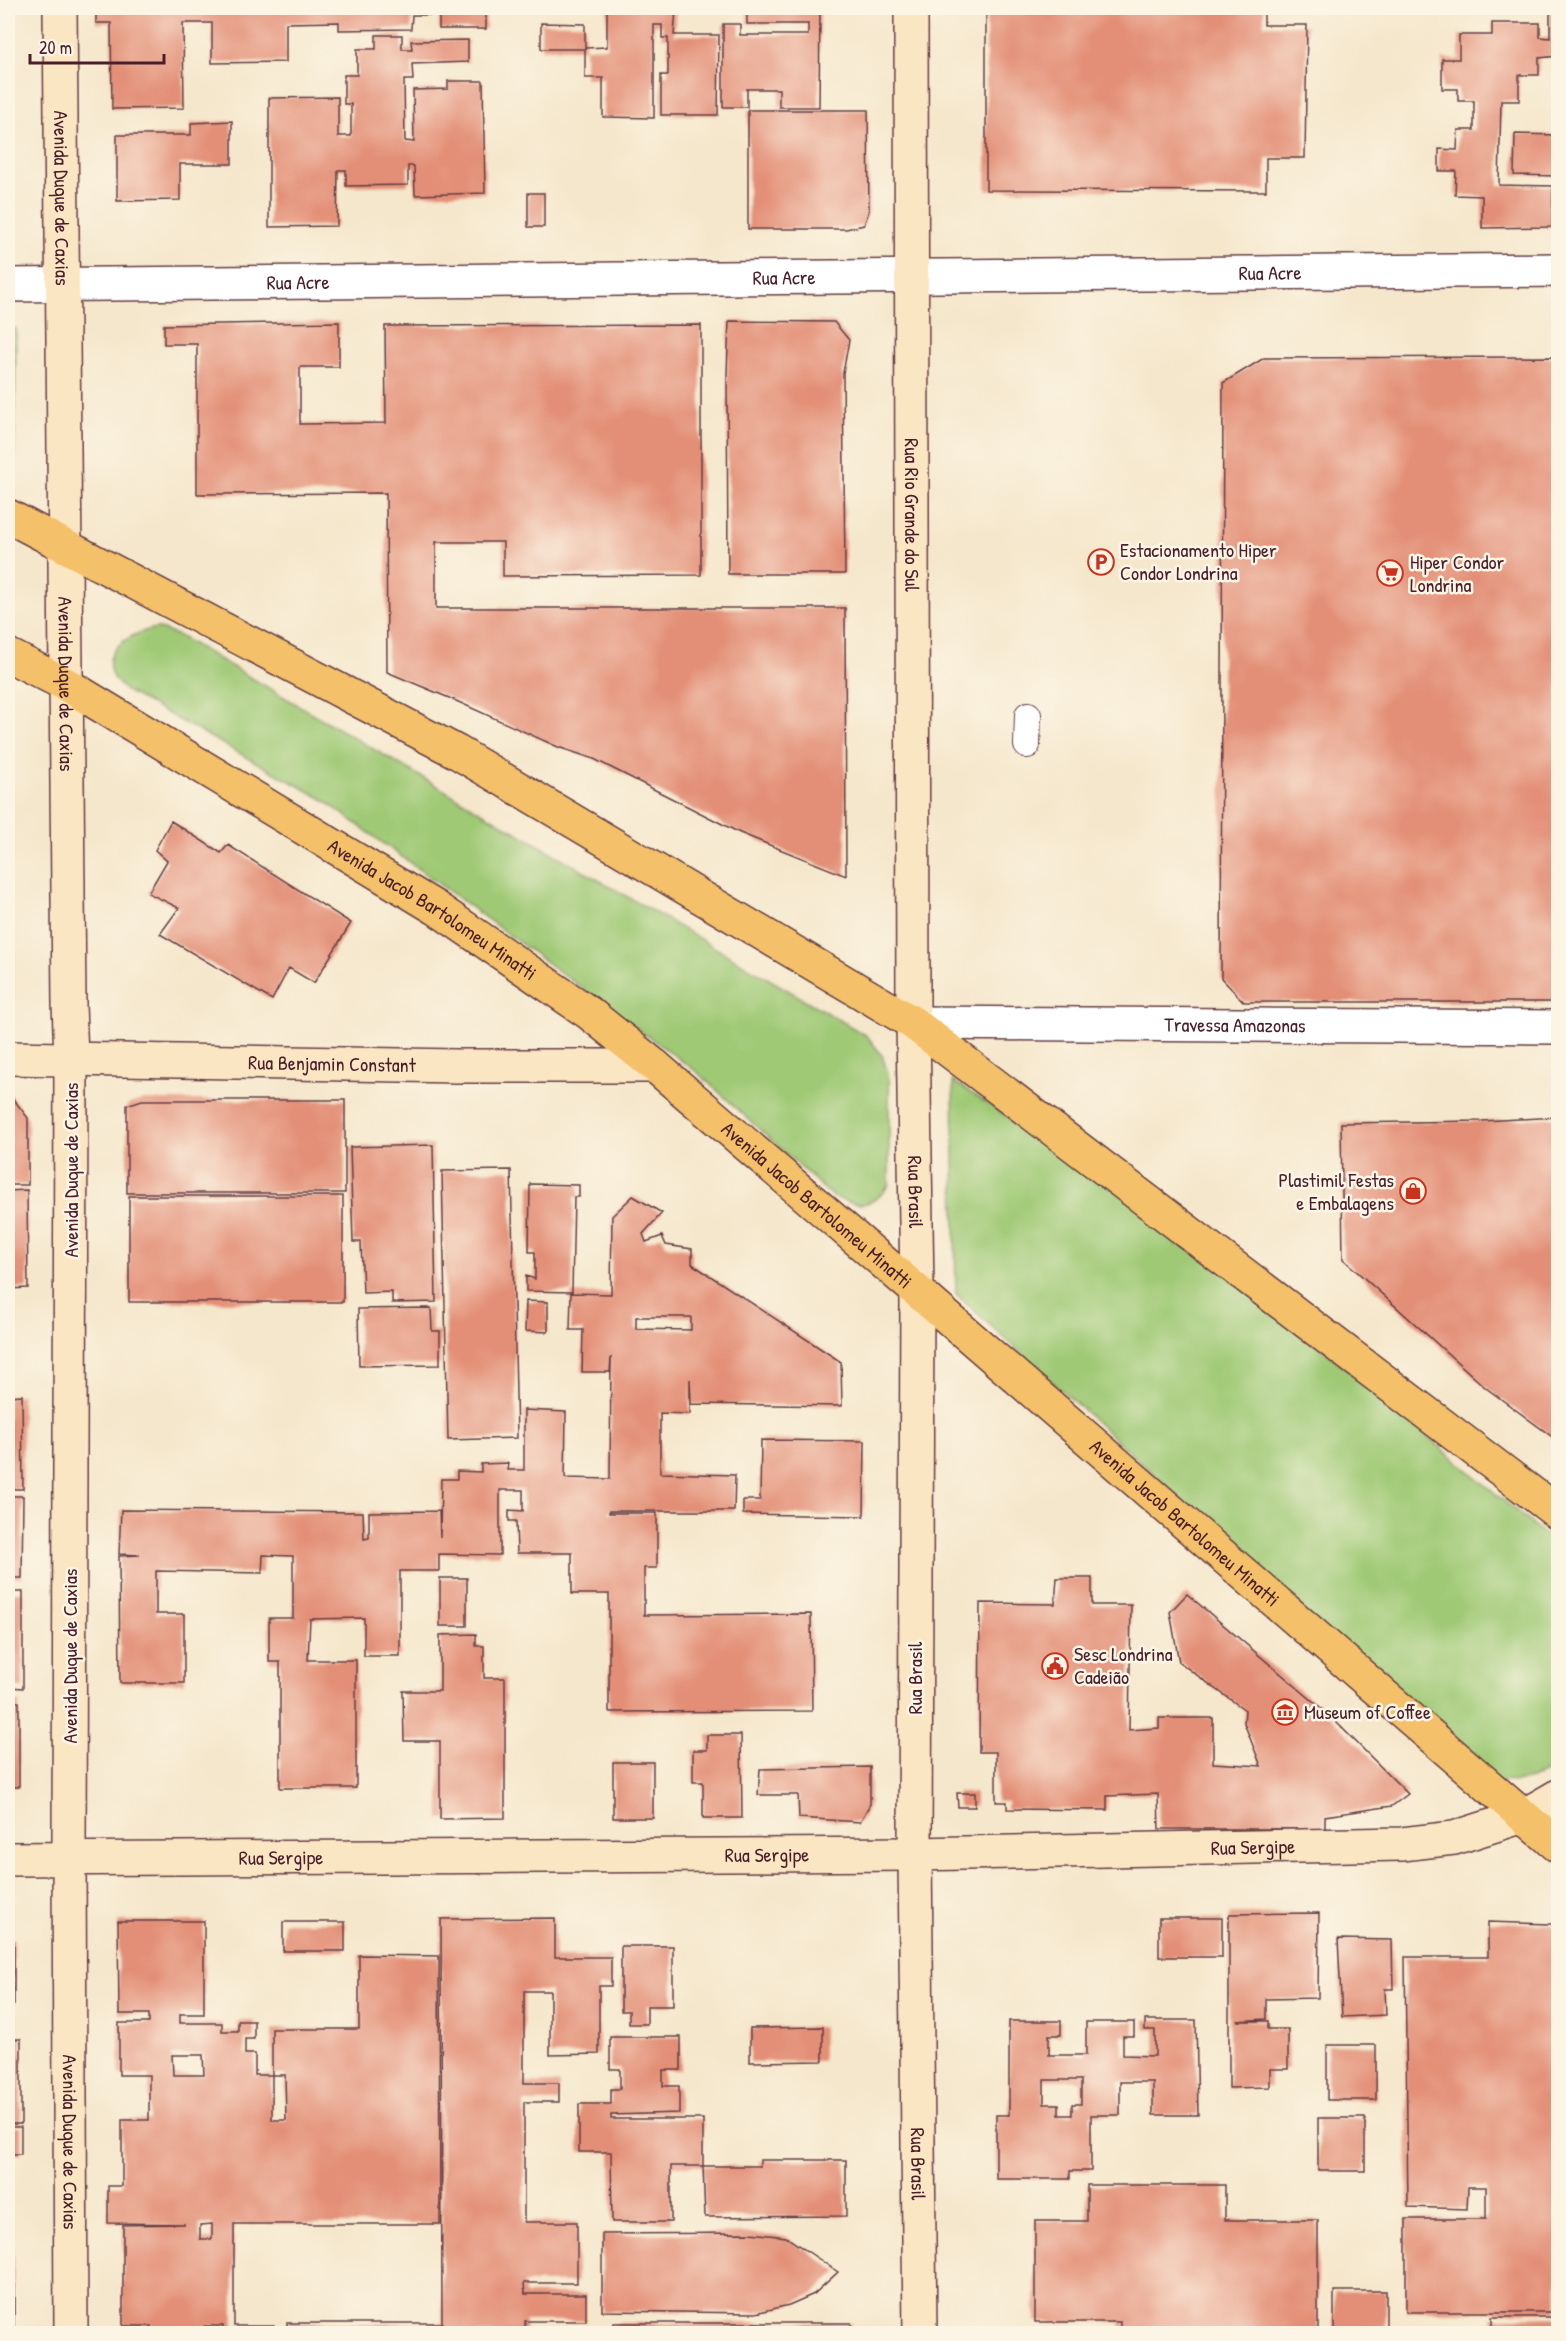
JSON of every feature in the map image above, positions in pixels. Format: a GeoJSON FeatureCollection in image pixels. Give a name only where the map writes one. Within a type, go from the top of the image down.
{"type":"FeatureCollection","features":[{"type":"Feature","properties":{"kind":"main road"},"geometry":{"type":"LineString","coordinates":[[8,516],[457,752],[913,1023],[1558,1513]]}},
{"type":"Feature","properties":{"kind":"main road","name":"Avenida Jacob Bartolomeu Minatti"},"geometry":{"type":"LineString","coordinates":[[8,655],[67,685],[436,908],[589,1013],[655,1066],[917,1291],[1558,1846]]}},
{"type":"Feature","properties":{"kind":"street","name":"Avenida Duque de Caxias"},"geometry":{"type":"LineString","coordinates":[[60,8],[68,992],[71,1058],[69,1859],[71,2334]]}},
{"type":"Feature","properties":{"kind":"street","name":"Rua Rio Grande do Sul"},"geometry":{"type":"LineString","coordinates":[[911,8],[913,1023]]}},
{"type":"Feature","properties":{"kind":"street","name":"Rua Acre"},"geometry":{"type":"LineString","coordinates":[[8,285],[1558,270]]}},
{"type":"Feature","properties":{"kind":"street","name":"Travessa Amazonas"},"geometry":{"type":"LineString","coordinates":[[913,1023],[1558,1027]]}},
{"type":"Feature","properties":{"kind":"street","name":"Rua Brasil"},"geometry":{"type":"LineString","coordinates":[[913,1023],[917,1291],[915,1854],[920,2334]]}},
{"type":"Feature","properties":{"kind":"street","name":"Rua Benjamin Constant"},"geometry":{"type":"LineString","coordinates":[[8,1058],[309,1064],[655,1066]]}},
{"type":"Feature","properties":{"kind":"street","name":"Rua Sergipe"},"geometry":{"type":"LineString","coordinates":[[8,1859],[915,1854],[1402,1844],[1454,1838],[1523,1815],[1558,1796]]}},
{"type":"Feature","properties":{"kind":"lane"},"geometry":{"type":"LineString","coordinates":[[1027,745],[1028,715]]}},
{"type":"Feature","properties":{"kind":"green space"},"geometry":{"type":"Polygon","coordinates":[[[8,329],[16,329],[14,453],[8,448],[8,329]]]}},
{"type":"Feature","properties":{"kind":"green space"},"geometry":{"type":"Polygon","coordinates":[[[157,628],[179,636],[867,1036],[882,1055],[889,1078],[889,1185],[883,1193],[864,1204],[832,1196],[697,1072],[321,798],[126,691],[111,673],[112,655],[116,648],[131,637],[157,628]]]}},
{"type":"Feature","properties":{"kind":"green space"},"geometry":{"type":"Polygon","coordinates":[[[953,1081],[1127,1196],[1265,1300],[1558,1546],[1558,1765],[1526,1780],[1490,1781],[956,1294],[953,1081]]]}},
{"type":"Feature","properties":{"kind":"building"},"geometry":{"type":"Polygon","coordinates":[[[96,8],[486,8],[486,29],[439,29],[439,15],[412,15],[411,29],[339,30],[339,22],[286,23],[286,62],[212,63],[212,23],[183,23],[184,108],[112,109],[111,23],[96,23],[96,8]]]}},
{"type":"Feature","properties":{"kind":"building"},"geometry":{"type":"Polygon","coordinates":[[[607,8],[676,8],[674,35],[719,35],[718,115],[661,115],[661,75],[668,75],[668,38],[662,38],[662,25],[654,25],[654,118],[603,117],[603,78],[585,78],[585,49],[541,49],[541,23],[585,24],[585,48],[607,47],[607,8]]]}},
{"type":"Feature","properties":{"kind":"building"},"geometry":{"type":"Polygon","coordinates":[[[747,8],[820,8],[819,107],[779,107],[779,89],[747,89],[747,107],[723,107],[723,24],[740,24],[740,35],[808,35],[808,24],[747,24],[747,8]]]}},
{"type":"Feature","properties":{"kind":"building"},"geometry":{"type":"Polygon","coordinates":[[[986,8],[1264,8],[1264,25],[1307,25],[1305,158],[1266,158],[1266,191],[986,190],[986,8]]]}},
{"type":"Feature","properties":{"kind":"building"},"geometry":{"type":"Polygon","coordinates":[[[1550,8],[1558,8],[1558,56],[1539,58],[1539,75],[1519,75],[1519,101],[1501,101],[1499,185],[1553,186],[1552,227],[1482,228],[1482,196],[1455,195],[1456,171],[1439,171],[1439,149],[1457,150],[1458,130],[1474,130],[1474,101],[1458,101],[1458,89],[1442,89],[1442,59],[1459,59],[1459,35],[1492,35],[1492,23],[1540,23],[1540,37],[1550,38],[1550,8]]]}},
{"type":"Feature","properties":{"kind":"building"},"geometry":{"type":"Polygon","coordinates":[[[376,35],[402,35],[402,49],[412,49],[411,41],[468,40],[468,62],[412,64],[413,80],[404,80],[405,141],[414,142],[413,90],[448,89],[448,81],[483,81],[485,193],[415,195],[414,166],[408,166],[408,185],[346,186],[346,170],[338,170],[337,226],[269,227],[269,98],[338,97],[338,136],[351,136],[351,104],[344,104],[344,75],[357,75],[357,49],[376,49],[376,35]]]}},
{"type":"Feature","properties":{"kind":"building"},"geometry":{"type":"Polygon","coordinates":[[[748,110],[868,110],[869,211],[864,225],[846,229],[748,229],[748,110]]]}},
{"type":"Feature","properties":{"kind":"building"},"geometry":{"type":"Polygon","coordinates":[[[232,121],[232,164],[180,164],[180,200],[117,201],[117,135],[191,135],[191,123],[232,121]]]}},
{"type":"Feature","properties":{"kind":"building"},"geometry":{"type":"Polygon","coordinates":[[[1515,134],[1558,135],[1558,176],[1514,175],[1515,134]]]}},
{"type":"Feature","properties":{"kind":"building"},"geometry":{"type":"Polygon","coordinates":[[[528,193],[544,193],[544,227],[528,227],[528,193]]]}},
{"type":"Feature","properties":{"kind":"building"},"geometry":{"type":"Polygon","coordinates":[[[729,321],[834,322],[849,340],[843,373],[845,574],[728,574],[729,321]]]}},
{"type":"Feature","properties":{"kind":"building"},"geometry":{"type":"Polygon","coordinates":[[[339,322],[339,367],[300,367],[300,424],[386,423],[385,326],[701,325],[701,575],[503,576],[503,542],[436,542],[436,608],[845,608],[846,876],[740,833],[594,759],[558,747],[387,672],[386,493],[197,494],[197,344],[164,344],[164,325],[339,322]]]}},
{"type":"Feature","properties":{"kind":"building","name":"Hiper Condor Londrina"},"geometry":{"type":"Polygon","coordinates":[[[1558,357],[1558,1002],[1244,1002],[1221,978],[1223,383],[1264,358],[1558,357]]]}},
{"type":"Feature","properties":{"kind":"building"},"geometry":{"type":"Polygon","coordinates":[[[171,821],[221,853],[228,845],[351,923],[314,983],[289,968],[272,1000],[160,934],[179,908],[148,893],[167,861],[155,850],[171,821]]]}},
{"type":"Feature","properties":{"kind":"building"},"geometry":{"type":"Polygon","coordinates":[[[8,1092],[28,1118],[28,1185],[8,1185],[8,1092]]]}},
{"type":"Feature","properties":{"kind":"building"},"geometry":{"type":"Polygon","coordinates":[[[142,1100],[345,1100],[345,1193],[127,1193],[127,1105],[142,1100]]]}},
{"type":"Feature","properties":{"kind":"building"},"geometry":{"type":"Polygon","coordinates":[[[1558,1117],[1558,1441],[1486,1388],[1343,1259],[1341,1123],[1482,1121],[1558,1117]]]}},
{"type":"Feature","properties":{"kind":"building"},"geometry":{"type":"Polygon","coordinates":[[[433,1145],[436,1302],[392,1303],[392,1292],[363,1293],[361,1242],[353,1242],[350,1147],[433,1145]]]}},
{"type":"Feature","properties":{"kind":"building"},"geometry":{"type":"Polygon","coordinates":[[[511,1170],[517,1438],[448,1440],[442,1171],[511,1170]]]}},
{"type":"Feature","properties":{"kind":"building"},"geometry":{"type":"Polygon","coordinates":[[[530,1184],[579,1185],[579,1197],[574,1197],[572,1292],[526,1291],[526,1276],[535,1279],[535,1252],[529,1252],[530,1184]]]}},
{"type":"Feature","properties":{"kind":"building"},"geometry":{"type":"Polygon","coordinates":[[[27,1190],[28,1288],[8,1289],[8,1191],[27,1190]]]}},
{"type":"Feature","properties":{"kind":"building"},"geometry":{"type":"Polygon","coordinates":[[[129,1196],[343,1196],[343,1302],[129,1302],[129,1196]]]}},
{"type":"Feature","properties":{"kind":"building"},"geometry":{"type":"Polygon","coordinates":[[[633,1196],[662,1213],[643,1234],[646,1242],[662,1236],[666,1245],[692,1249],[692,1264],[841,1362],[842,1406],[691,1404],[690,1379],[690,1414],[660,1413],[660,1473],[735,1475],[734,1511],[609,1511],[609,1513],[657,1513],[657,1568],[644,1568],[644,1615],[811,1614],[812,1711],[609,1712],[609,1594],[572,1594],[572,1553],[517,1553],[516,1521],[509,1521],[509,1510],[523,1511],[523,1490],[500,1490],[500,1555],[439,1554],[439,1571],[400,1571],[400,1656],[364,1656],[364,1618],[310,1619],[308,1660],[356,1660],[356,1788],[280,1788],[280,1662],[269,1662],[269,1618],[293,1618],[293,1556],[263,1555],[262,1573],[156,1571],[156,1614],[184,1614],[184,1683],[120,1683],[119,1556],[140,1555],[119,1554],[121,1510],[363,1512],[364,1539],[369,1538],[369,1512],[439,1511],[440,1537],[441,1479],[457,1479],[457,1471],[481,1472],[481,1464],[508,1463],[507,1470],[524,1470],[524,1410],[566,1412],[565,1478],[610,1479],[611,1357],[610,1372],[582,1372],[583,1330],[570,1330],[571,1293],[611,1294],[612,1216],[633,1196]],[[636,1317],[636,1329],[691,1330],[691,1317],[636,1317]]]}},
{"type":"Feature","properties":{"kind":"building"},"geometry":{"type":"Polygon","coordinates":[[[526,1301],[548,1302],[548,1332],[525,1331],[526,1301]]]}},
{"type":"Feature","properties":{"kind":"building"},"geometry":{"type":"Polygon","coordinates":[[[431,1308],[432,1331],[440,1331],[440,1365],[359,1366],[358,1309],[431,1308]]]}},
{"type":"Feature","properties":{"kind":"building"},"geometry":{"type":"Polygon","coordinates":[[[22,1395],[23,1489],[8,1489],[8,1396],[22,1395]]]}},
{"type":"Feature","properties":{"kind":"building"},"geometry":{"type":"Polygon","coordinates":[[[761,1440],[865,1441],[864,1516],[743,1514],[743,1500],[760,1500],[761,1440]]]}},
{"type":"Feature","properties":{"kind":"building"},"geometry":{"type":"Polygon","coordinates":[[[8,1496],[23,1496],[22,1578],[8,1578],[8,1496]]]}},
{"type":"Feature","properties":{"kind":"building"},"geometry":{"type":"Polygon","coordinates":[[[440,1578],[467,1578],[467,1626],[440,1626],[440,1578]]]}},
{"type":"Feature","properties":{"kind":"building"},"geometry":{"type":"Polygon","coordinates":[[[1057,1578],[1092,1578],[1092,1605],[1131,1605],[1129,1730],[1159,1728],[1159,1718],[1213,1718],[1213,1763],[1261,1766],[1244,1723],[1245,1710],[1179,1662],[1170,1612],[1187,1594],[1327,1713],[1408,1794],[1392,1806],[1325,1816],[1325,1829],[1159,1829],[1158,1794],[1107,1796],[1107,1810],[1007,1809],[1007,1802],[996,1802],[996,1752],[979,1752],[980,1603],[1055,1604],[1057,1578]]]}},
{"type":"Feature","properties":{"kind":"building"},"geometry":{"type":"Polygon","coordinates":[[[8,1592],[23,1592],[23,1688],[8,1687],[8,1592]]]}},
{"type":"Feature","properties":{"kind":"building"},"geometry":{"type":"Polygon","coordinates":[[[476,1634],[476,1646],[484,1646],[484,1678],[505,1678],[505,1818],[440,1819],[440,1741],[404,1741],[403,1691],[440,1691],[440,1635],[476,1634]]]}},
{"type":"Feature","properties":{"kind":"building"},"geometry":{"type":"Polygon","coordinates":[[[8,1702],[19,1702],[19,1787],[8,1787],[8,1702]]]}},
{"type":"Feature","properties":{"kind":"building"},"geometry":{"type":"Polygon","coordinates":[[[707,1735],[741,1735],[742,1818],[703,1818],[703,1782],[693,1782],[693,1750],[707,1750],[707,1735]]]}},
{"type":"Feature","properties":{"kind":"building"},"geometry":{"type":"Polygon","coordinates":[[[613,1762],[653,1762],[653,1818],[613,1818],[613,1762]]]}},
{"type":"Feature","properties":{"kind":"building"},"geometry":{"type":"Polygon","coordinates":[[[870,1767],[870,1804],[860,1822],[799,1818],[798,1795],[758,1795],[760,1769],[870,1767]]]}},
{"type":"Feature","properties":{"kind":"building"},"geometry":{"type":"Polygon","coordinates":[[[957,1793],[975,1793],[975,1807],[958,1807],[957,1793]]]}},
{"type":"Feature","properties":{"kind":"building"},"geometry":{"type":"Polygon","coordinates":[[[1319,1913],[1318,1998],[1266,1999],[1266,2019],[1237,2021],[1268,2021],[1268,2029],[1288,2029],[1288,2069],[1270,2069],[1270,2087],[1229,2088],[1229,1914],[1319,1913]]]}},
{"type":"Feature","properties":{"kind":"building"},"geometry":{"type":"Polygon","coordinates":[[[555,1918],[555,1957],[611,1957],[611,1986],[599,1986],[599,2054],[550,2055],[550,1991],[524,1991],[524,2083],[559,2083],[559,2102],[524,2102],[524,2222],[577,2222],[577,2283],[524,2283],[525,2294],[586,2294],[586,2321],[525,2321],[525,2334],[287,2334],[287,2323],[442,2323],[441,1919],[555,1918]]]}},
{"type":"Feature","properties":{"kind":"building"},"geometry":{"type":"Polygon","coordinates":[[[1159,1918],[1222,1918],[1222,1957],[1159,1957],[1159,1918]]]}},
{"type":"Feature","properties":{"kind":"building"},"geometry":{"type":"Polygon","coordinates":[[[118,1921],[204,1921],[204,2014],[180,2014],[180,2023],[222,2023],[222,2031],[238,2031],[238,2021],[254,2021],[254,2039],[245,2039],[245,2054],[255,2054],[255,2075],[272,2075],[272,2029],[359,2029],[359,1955],[439,1956],[440,2224],[234,2224],[234,2326],[274,2326],[274,2334],[222,2334],[223,2326],[204,2326],[204,2334],[151,2334],[151,2326],[123,2326],[123,2225],[185,2224],[108,2223],[108,2186],[122,2186],[122,2120],[149,2120],[149,2075],[119,2075],[119,2023],[149,2023],[149,2014],[119,2014],[118,1921]],[[172,2055],[173,2075],[204,2075],[203,2055],[172,2055]],[[272,2075],[272,2120],[286,2120],[285,2075],[272,2075]],[[212,2224],[200,2225],[200,2239],[212,2239],[212,2224]]]}},
{"type":"Feature","properties":{"kind":"building"},"geometry":{"type":"Polygon","coordinates":[[[283,1922],[345,1922],[345,1951],[283,1951],[283,1922]]]}},
{"type":"Feature","properties":{"kind":"building"},"geometry":{"type":"Polygon","coordinates":[[[1488,1922],[1551,1924],[1558,1930],[1558,2312],[1406,2312],[1406,2219],[1486,2219],[1486,2187],[1468,2187],[1467,2209],[1408,2207],[1405,1957],[1488,1957],[1488,1922]]]}},
{"type":"Feature","properties":{"kind":"building"},"geometry":{"type":"Polygon","coordinates":[[[8,1934],[14,1941],[14,2005],[8,2005],[8,1934]]]}},
{"type":"Feature","properties":{"kind":"building"},"geometry":{"type":"Polygon","coordinates":[[[1338,1939],[1392,1940],[1393,1989],[1385,1989],[1386,2015],[1342,2017],[1338,1939]]]}},
{"type":"Feature","properties":{"kind":"building"},"geometry":{"type":"Polygon","coordinates":[[[621,1946],[673,1946],[673,2006],[647,2006],[647,2024],[629,2024],[629,2011],[621,2011],[621,1946]]]}},
{"type":"Feature","properties":{"kind":"building"},"geometry":{"type":"Polygon","coordinates":[[[1145,2020],[1196,2020],[1198,2115],[1153,2115],[1153,2082],[1120,2082],[1120,2115],[1091,2115],[1091,2171],[1070,2171],[1070,2179],[996,2179],[996,2115],[1009,2115],[1009,2021],[1061,2021],[1061,2035],[1049,2035],[1049,2055],[1086,2055],[1086,2022],[1134,2022],[1134,2036],[1123,2036],[1123,2055],[1155,2056],[1155,2030],[1145,2030],[1145,2020]],[[1044,2080],[1044,2104],[1059,2104],[1059,2115],[1072,2115],[1072,2104],[1081,2104],[1081,2080],[1044,2080]]]}},
{"type":"Feature","properties":{"kind":"building"},"geometry":{"type":"Polygon","coordinates":[[[823,2027],[823,2061],[750,2062],[750,2028],[823,2027]]]}},
{"type":"Feature","properties":{"kind":"building"},"geometry":{"type":"Polygon","coordinates":[[[610,2037],[681,2037],[681,2070],[663,2070],[663,2086],[679,2086],[679,2113],[611,2115],[611,2119],[703,2119],[703,2166],[671,2166],[671,2222],[612,2222],[611,2152],[579,2152],[579,2104],[611,2104],[611,2089],[620,2089],[620,2069],[610,2069],[610,2037]]]}},
{"type":"Feature","properties":{"kind":"building"},"geometry":{"type":"Polygon","coordinates":[[[8,2039],[21,2039],[21,2124],[8,2124],[8,2039]]]}},
{"type":"Feature","properties":{"kind":"building"},"geometry":{"type":"Polygon","coordinates":[[[1327,2045],[1376,2045],[1376,2100],[1327,2100],[1327,2045]]]}},
{"type":"Feature","properties":{"kind":"building"},"geometry":{"type":"Polygon","coordinates":[[[1318,2118],[1365,2118],[1365,2171],[1318,2171],[1318,2118]]]}},
{"type":"Feature","properties":{"kind":"building"},"geometry":{"type":"Polygon","coordinates":[[[8,2127],[21,2127],[21,2154],[8,2154],[8,2127]]]}},
{"type":"Feature","properties":{"kind":"building"},"geometry":{"type":"Polygon","coordinates":[[[760,2160],[846,2160],[846,2216],[705,2217],[703,2166],[760,2166],[760,2160]]]}},
{"type":"Feature","properties":{"kind":"building"},"geometry":{"type":"Polygon","coordinates":[[[1087,2185],[1225,2185],[1225,2220],[1318,2220],[1318,2334],[1120,2334],[1120,2322],[1035,2322],[1035,2221],[1087,2221],[1087,2185]]]}},
{"type":"Feature","properties":{"kind":"building"},"geometry":{"type":"Polygon","coordinates":[[[750,2233],[786,2237],[838,2272],[814,2294],[789,2305],[756,2313],[602,2311],[602,2234],[750,2233]]]}},
{"type":"Feature","properties":{"kind":"building"},"geometry":{"type":"Polygon","coordinates":[[[8,2247],[14,2247],[14,2334],[8,2334],[8,2247]]]}},
{"type":"Feature","properties":{"kind":"building"},"geometry":{"type":"Polygon","coordinates":[[[1334,2291],[1386,2291],[1386,2334],[1334,2334],[1334,2291]]]}},
{"type":"Feature","properties":{"kind":"building"},"geometry":{"type":"Polygon","coordinates":[[[1492,2317],[1558,2317],[1558,2334],[1492,2334],[1492,2317]]]}},
{"type":"Feature","properties":{"kind":"building"},"geometry":{"type":"Polygon","coordinates":[[[614,2323],[851,2323],[851,2334],[614,2334],[614,2323]]]}},
{"type":"Feature","properties":{"kind":"place","name":"Estacionamento Hiper Condor Londrina"},"geometry":{"type":"Point","coordinates":[1101,562]}},
{"type":"Feature","properties":{"kind":"place","name":"Hiper Condor Londrina"},"geometry":{"type":"Point","coordinates":[1390,573]}},
{"type":"Feature","properties":{"kind":"place","name":"Plastimil Festas e Embalagens"},"geometry":{"type":"Point","coordinates":[1413,1191]}},
{"type":"Feature","properties":{"kind":"place","name":"Sesc Londrina Cadeião"},"geometry":{"type":"Point","coordinates":[1055,1666]}},
{"type":"Feature","properties":{"kind":"place","name":"Museum of Coffee"},"geometry":{"type":"Point","coordinates":[1285,1712]}}]}
